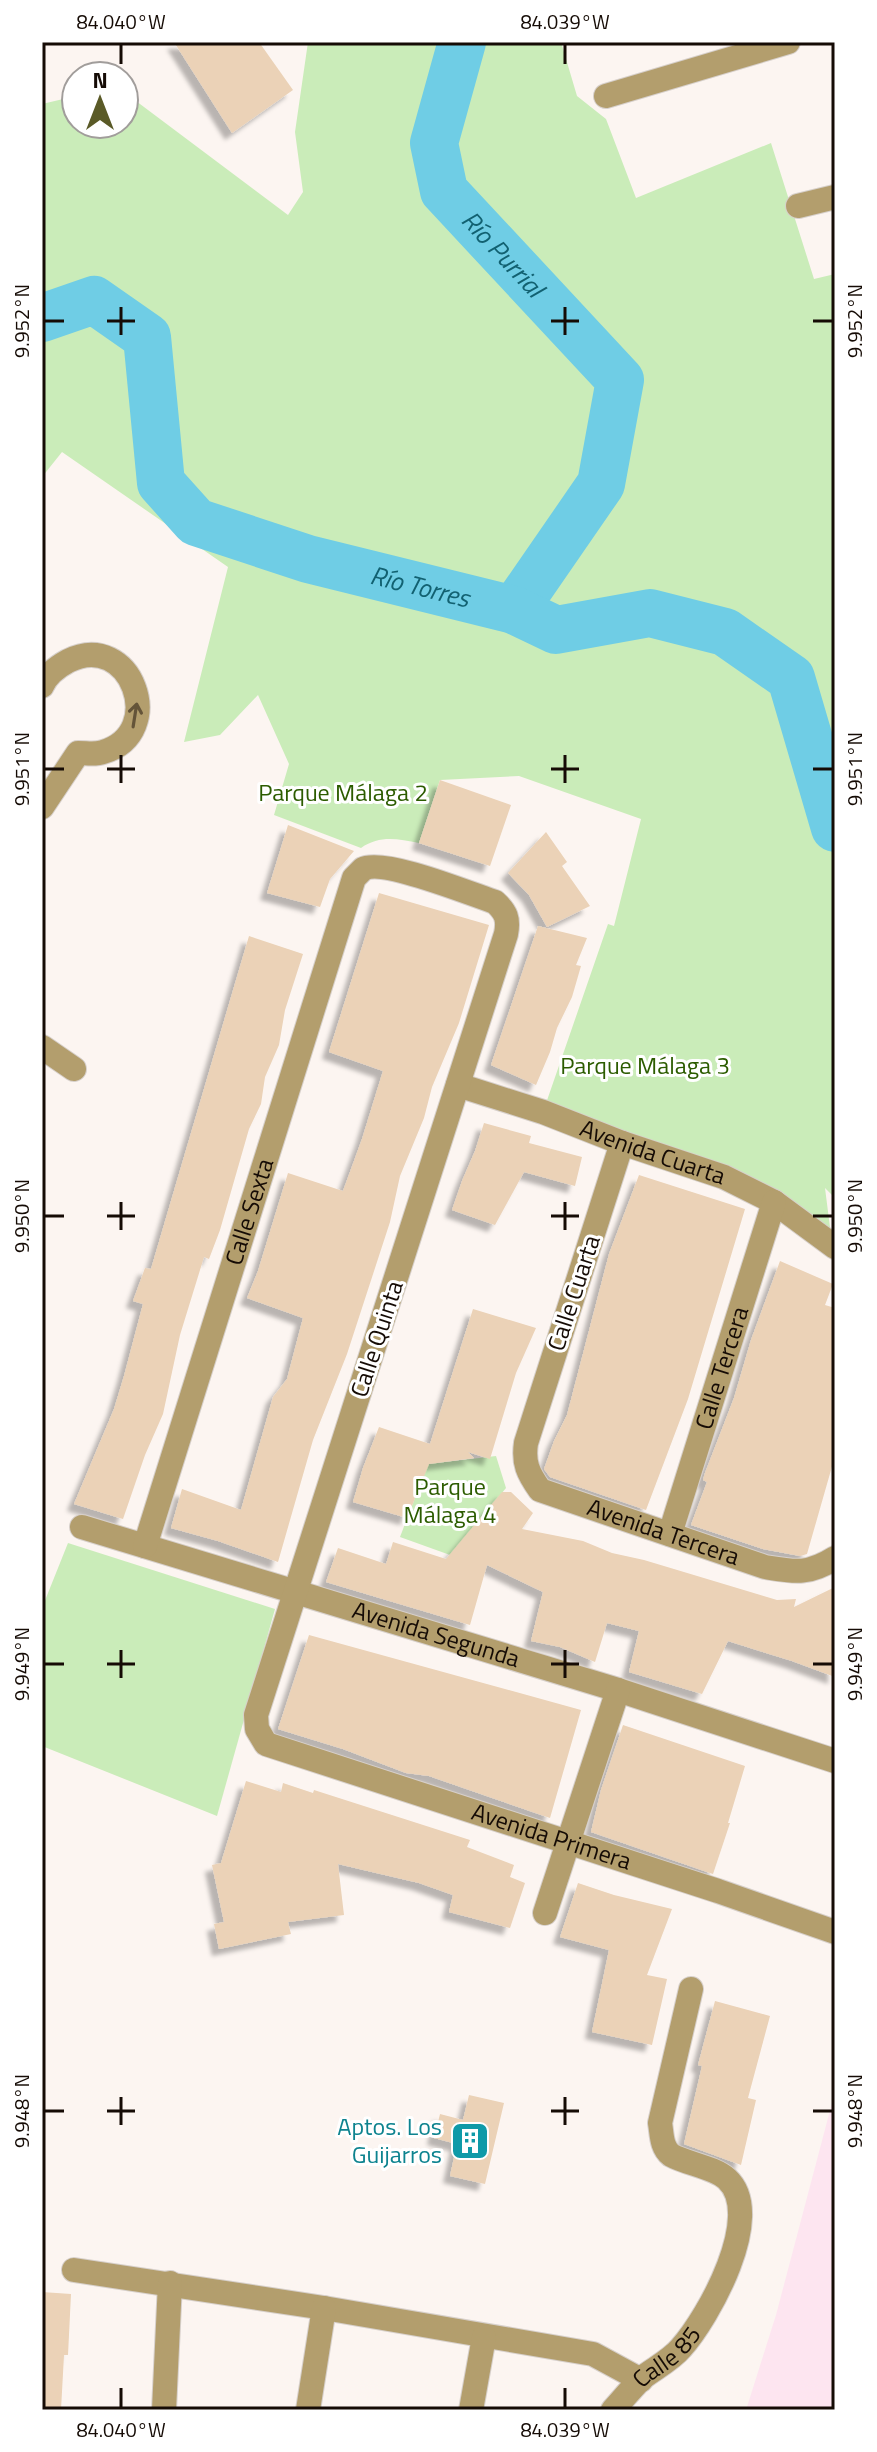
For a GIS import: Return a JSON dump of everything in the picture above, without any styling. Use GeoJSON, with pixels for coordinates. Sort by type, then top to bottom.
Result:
{"type":"FeatureCollection","features":[{"type":"Feature","properties":{"kind":"street"},"geometry":{"type":"LineString","coordinates":[[606,96],[788,42]]}},
{"type":"Feature","properties":{"kind":"street"},"geometry":{"type":"LineString","coordinates":[[798,206],[835,197]]}},
{"type":"Feature","properties":{"kind":"street"},"geometry":{"type":"LineString","coordinates":[[42,686],[58,666],[74,658],[88,655],[107,658],[124,670],[137,689],[137,709],[128,737],[115,748],[100,754],[78,753],[42,807]]}},
{"type":"Feature","properties":{"kind":"street","name":"Calle Sexta"},"geometry":{"type":"LineString","coordinates":[[145,1546],[354,878],[362,870],[374,867],[400,870],[495,902],[504,910],[508,922],[506,934]]}},
{"type":"Feature","properties":{"kind":"street","name":"Calle Quinta"},"geometry":{"type":"LineString","coordinates":[[266,1744],[257,1729],[256,1715],[506,934]]}},
{"type":"Feature","properties":{"kind":"street"},"geometry":{"type":"LineString","coordinates":[[42,1047],[74,1069]]}},
{"type":"Feature","properties":{"kind":"street","name":"Avenida Cuarta"},"geometry":{"type":"LineString","coordinates":[[458,1085],[724,1177],[774,1202],[835,1247]]}},
{"type":"Feature","properties":{"kind":"street","name":"Calle Cuarta"},"geometry":{"type":"LineString","coordinates":[[526,1443],[622,1143]]}},
{"type":"Feature","properties":{"kind":"street","name":"Calle Tercera"},"geometry":{"type":"LineString","coordinates":[[670,1534],[774,1202]]}},
{"type":"Feature","properties":{"kind":"street","name":"Avenida Tercera"},"geometry":{"type":"LineString","coordinates":[[526,1443],[524,1457],[531,1478],[540,1490],[765,1567],[801,1573],[820,1568],[835,1558]]}},
{"type":"Feature","properties":{"kind":"street","name":"Avenida Segunda"},"geometry":{"type":"LineString","coordinates":[[82,1527],[618,1690],[835,1761]]}},
{"type":"Feature","properties":{"kind":"street"},"geometry":{"type":"LineString","coordinates":[[545,1913],[618,1690]]}},
{"type":"Feature","properties":{"kind":"street","name":"Avenida Primera"},"geometry":{"type":"LineString","coordinates":[[266,1744],[835,1932]]}},
{"type":"Feature","properties":{"kind":"street","name":"Calle 85"},"geometry":{"type":"LineString","coordinates":[[613,2410],[641,2380],[679,2351],[699,2327],[733,2255],[738,2236],[737,2193],[727,2178],[684,2163],[666,2151],[660,2123],[691,1989]]}},
{"type":"Feature","properties":{"kind":"street"},"geometry":{"type":"LineString","coordinates":[[74,2270],[170,2283],[593,2354],[641,2380]]}},
{"type":"Feature","properties":{"kind":"street"},"geometry":{"type":"LineString","coordinates":[[164,2410],[170,2283]]}},
{"type":"Feature","properties":{"kind":"street"},"geometry":{"type":"LineString","coordinates":[[308,2410],[324,2308]]}},
{"type":"Feature","properties":{"kind":"street"},"geometry":{"type":"LineString","coordinates":[[471,2410],[484,2337]]}},
{"type":"Feature","properties":{"kind":"shaded area"},"geometry":{"type":"Polygon","coordinates":[[[833,2099],[835,2410],[746,2410],[776,2315],[833,2099]]]}},
{"type":"Feature","properties":{"kind":"green space"},"geometry":{"type":"Polygon","coordinates":[[[308,42],[561,42],[577,96],[606,119],[636,198],[771,143],[814,279],[835,274],[835,1198],[825,1188],[832,1243],[774,1202],[543,1112],[608,924],[614,926],[641,819],[519,776],[440,780],[419,843],[382,840],[361,848],[274,815],[289,764],[258,695],[220,735],[184,742],[228,567],[62,452],[42,477],[42,104],[60,100],[60,140],[140,140],[140,104],[288,215],[303,192],[295,132],[308,42]]]}},
{"type":"Feature","properties":{"kind":"green space","name":"Parque Málaga 4"},"geometry":{"type":"Polygon","coordinates":[[[496,1456],[506,1488],[450,1555],[400,1537],[428,1464],[496,1456]]]}},
{"type":"Feature","properties":{"kind":"green space"},"geometry":{"type":"Polygon","coordinates":[[[68,1543],[275,1609],[217,1816],[42,1746],[42,1608],[68,1543]]]}},
{"type":"Feature","properties":{"kind":"building"},"geometry":{"type":"Polygon","coordinates":[[[174,42],[259,42],[293,90],[232,133],[174,42]]]}},
{"type":"Feature","properties":{"kind":"building"},"geometry":{"type":"Polygon","coordinates":[[[440,780],[511,805],[490,866],[419,843],[440,780]]]}},
{"type":"Feature","properties":{"kind":"building"},"geometry":{"type":"Polygon","coordinates":[[[288,825],[354,851],[330,879],[320,907],[267,893],[288,825]]]}},
{"type":"Feature","properties":{"kind":"building"},"geometry":{"type":"Polygon","coordinates":[[[546,832],[567,862],[562,866],[590,906],[547,927],[529,895],[508,873],[546,832]]]}},
{"type":"Feature","properties":{"kind":"building"},"geometry":{"type":"Polygon","coordinates":[[[379,893],[489,925],[459,1023],[400,1176],[390,1222],[347,1354],[313,1440],[278,1562],[171,1528],[182,1489],[241,1510],[273,1397],[287,1379],[303,1318],[247,1298],[288,1173],[343,1191],[362,1139],[383,1071],[329,1052],[379,893]]]}},
{"type":"Feature","properties":{"kind":"building"},"geometry":{"type":"Polygon","coordinates":[[[538,926],[587,938],[576,965],[581,966],[572,997],[536,1085],[491,1065],[538,926]]]}},
{"type":"Feature","properties":{"kind":"building"},"geometry":{"type":"Polygon","coordinates":[[[249,936],[303,954],[285,1010],[279,1045],[265,1077],[261,1104],[249,1129],[220,1230],[209,1259],[204,1257],[180,1335],[163,1414],[123,1519],[74,1504],[114,1409],[143,1304],[133,1301],[145,1268],[151,1269],[249,936]]]}},
{"type":"Feature","properties":{"kind":"building"},"geometry":{"type":"Polygon","coordinates":[[[484,1123],[531,1136],[529,1143],[582,1157],[575,1186],[524,1172],[495,1225],[452,1210],[484,1123]]]}},
{"type":"Feature","properties":{"kind":"building"},"geometry":{"type":"Polygon","coordinates":[[[639,1175],[745,1209],[688,1399],[646,1510],[550,1477],[544,1469],[567,1415],[609,1254],[639,1175]]]}},
{"type":"Feature","properties":{"kind":"building"},"geometry":{"type":"Polygon","coordinates":[[[780,1261],[833,1284],[825,1305],[835,1308],[835,1456],[807,1554],[800,1556],[763,1549],[691,1525],[707,1482],[703,1480],[705,1473],[780,1261]]]}},
{"type":"Feature","properties":{"kind":"building"},"geometry":{"type":"Polygon","coordinates":[[[473,1309],[536,1328],[516,1373],[490,1459],[468,1452],[474,1458],[429,1464],[407,1518],[353,1502],[379,1427],[430,1444],[473,1309]]]}},
{"type":"Feature","properties":{"kind":"building"},"geometry":{"type":"Polygon","coordinates":[[[502,1492],[511,1492],[533,1513],[522,1529],[583,1541],[612,1553],[777,1600],[796,1599],[794,1607],[835,1587],[835,1677],[728,1641],[702,1694],[629,1672],[639,1631],[607,1623],[595,1662],[560,1647],[531,1641],[543,1592],[487,1565],[470,1625],[326,1582],[338,1548],[386,1564],[393,1542],[446,1559],[502,1492]]]}},
{"type":"Feature","properties":{"kind":"building"},"geometry":{"type":"Polygon","coordinates":[[[309,1635],[581,1710],[550,1818],[278,1729],[309,1635]]]}},
{"type":"Feature","properties":{"kind":"building"},"geometry":{"type":"Polygon","coordinates":[[[623,1725],[745,1766],[713,1874],[591,1832],[601,1790],[623,1725]]]}},
{"type":"Feature","properties":{"kind":"building"},"geometry":{"type":"Polygon","coordinates":[[[246,1781],[281,1792],[283,1783],[313,1793],[314,1790],[470,1840],[467,1847],[514,1865],[510,1877],[525,1883],[510,1928],[449,1912],[453,1895],[419,1883],[338,1864],[344,1915],[288,1922],[291,1934],[219,1949],[214,1924],[224,1922],[212,1865],[221,1863],[246,1781]]]}},
{"type":"Feature","properties":{"kind":"building"},"geometry":{"type":"Polygon","coordinates":[[[578,1883],[672,1909],[647,1975],[667,1979],[652,2045],[592,2032],[609,1950],[560,1937],[578,1883]]]}},
{"type":"Feature","properties":{"kind":"building"},"geometry":{"type":"Polygon","coordinates":[[[715,2001],[770,2016],[748,2098],[756,2100],[741,2165],[684,2144],[702,2066],[698,2065],[715,2001]]]}},
{"type":"Feature","properties":{"kind":"building","name":"Aptos. Los Guijarros"},"geometry":{"type":"Polygon","coordinates":[[[469,2095],[504,2103],[485,2184],[450,2176],[457,2144],[434,2138],[440,2114],[463,2120],[469,2095]]]}},
{"type":"Feature","properties":{"kind":"building"},"geometry":{"type":"Polygon","coordinates":[[[42,2292],[71,2294],[61,2410],[42,2410],[42,2292]]]}},
{"type":"Feature","properties":{"kind":"waterway","name":"Río Purrial"},"geometry":{"type":"LineString","coordinates":[[462,42],[434,143],[444,191],[620,380],[601,484],[514,610]]}},
{"type":"Feature","properties":{"kind":"waterway","name":"Río Torres"},"geometry":{"type":"LineString","coordinates":[[42,318],[94,300],[147,337],[161,483],[196,522],[308,559],[514,610],[556,630],[650,613],[725,632],[791,678],[835,828]]}},
{"type":"Feature","properties":{"kind":"place","name":"Aptos. Los Guijarros"},"geometry":{"type":"Point","coordinates":[470,2141]}},
{"type":"Feature","properties":{"kind":"park label","name":"Parque Málaga 2"},"geometry":{"type":"Point","coordinates":[343,793]}},
{"type":"Feature","properties":{"kind":"park label","name":"Parque Málaga 3"},"geometry":{"type":"Point","coordinates":[645,1066]}}]}
